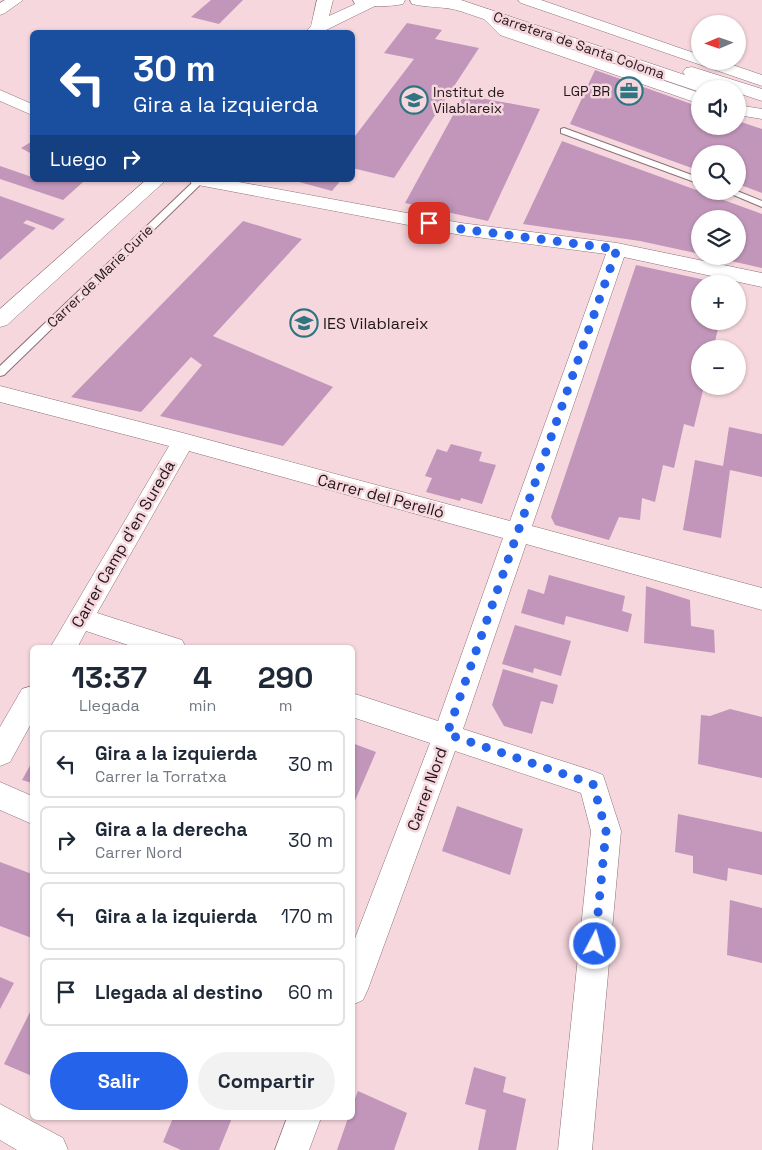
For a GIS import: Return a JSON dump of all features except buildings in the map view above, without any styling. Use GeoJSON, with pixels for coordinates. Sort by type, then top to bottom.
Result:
{"type":"FeatureCollection","features":[{"type":"Feature","properties":{"kind":"main road"},"geometry":{"type":"LineString","coordinates":[[368,1],[397,0]]}},
{"type":"Feature","properties":{"kind":"main road","name":"Carretera de Santa Coloma"},"geometry":{"type":"LineString","coordinates":[[418,0],[483,7],[762,95]]}},
{"type":"Feature","properties":{"kind":"main road","name":"Carretera de Santa Coloma"},"geometry":{"type":"LineString","coordinates":[[483,7],[691,82]]}},
{"type":"Feature","properties":{"kind":"main road"},"geometry":{"type":"LineString","coordinates":[[746,101],[762,107]]}},
{"type":"Feature","properties":{"kind":"street"},"geometry":{"type":"LineString","coordinates":[[0,10],[15,0]]}},
{"type":"Feature","properties":{"kind":"street"},"geometry":{"type":"LineString","coordinates":[[318,30],[325,0]]}},
{"type":"Feature","properties":{"kind":"street"},"geometry":{"type":"LineString","coordinates":[[526,0],[691,57]]}},
{"type":"Feature","properties":{"kind":"street"},"geometry":{"type":"LineString","coordinates":[[320,30],[368,1]]}},
{"type":"Feature","properties":{"kind":"street"},"geometry":{"type":"LineString","coordinates":[[483,7],[506,32],[691,96]]}},
{"type":"Feature","properties":{"kind":"street"},"geometry":{"type":"LineString","coordinates":[[729,70],[762,81]]}},
{"type":"Feature","properties":{"kind":"street"},"geometry":{"type":"LineString","coordinates":[[0,95],[30,109]]}},
{"type":"Feature","properties":{"kind":"street"},"geometry":{"type":"LineString","coordinates":[[746,111],[762,114]]}},
{"type":"Feature","properties":{"kind":"street","name":"Carrer de Marie Curie"},"geometry":{"type":"LineString","coordinates":[[0,320],[155,182]]}},
{"type":"Feature","properties":{"kind":"street"},"geometry":{"type":"LineString","coordinates":[[210,182],[461,229],[617,249],[762,280]]}},
{"type":"Feature","properties":{"kind":"street","name":"Carrer Nord"},"geometry":{"type":"LineString","coordinates":[[355,973],[359,952],[447,734],[617,249]]}},
{"type":"Feature","properties":{"kind":"street","name":"Carrer del Perelló"},"geometry":{"type":"LineString","coordinates":[[0,394],[183,441],[762,599]]}},
{"type":"Feature","properties":{"kind":"street","name":"Carrer Camp d'en Sureda"},"geometry":{"type":"LineString","coordinates":[[65,645],[183,441]]}},
{"type":"Feature","properties":{"kind":"street"},"geometry":{"type":"LineString","coordinates":[[80,618],[164,645]]}},
{"type":"Feature","properties":{"kind":"street"},"geometry":{"type":"LineString","coordinates":[[0,753],[30,701]]}},
{"type":"Feature","properties":{"kind":"street"},"geometry":{"type":"LineString","coordinates":[[355,705],[593,784],[606,831],[574,1150]]}},
{"type":"Feature","properties":{"kind":"street"},"geometry":{"type":"LineString","coordinates":[[0,796],[30,809]]}},
{"type":"Feature","properties":{"kind":"street"},"geometry":{"type":"LineString","coordinates":[[292,1150],[303,1120]]}},
{"type":"Feature","properties":{"kind":"street"},"geometry":{"type":"LineString","coordinates":[[0,1121],[50,1150]]}},
{"type":"Feature","properties":{"kind":"lane"},"geometry":{"type":"LineString","coordinates":[[564,132],[691,178]]}},
{"type":"Feature","properties":{"kind":"lane","name":"Carrer de Marie Curie"},"geometry":{"type":"LineString","coordinates":[[0,372],[197,182]]}},
{"type":"Feature","properties":{"kind":"lane"},"geometry":{"type":"LineString","coordinates":[[746,198],[762,204]]}},
{"type":"Feature","properties":{"kind":"place","name":"LGP BR"},"geometry":{"type":"Point","coordinates":[629,91]}},
{"type":"Feature","properties":{"kind":"place","name":"Institut de Vilablareix"},"geometry":{"type":"Point","coordinates":[414,100]}},
{"type":"Feature","properties":{"kind":"place","name":"IES Vilablareix"},"geometry":{"type":"Point","coordinates":[304,323]}},
{"type":"Feature","properties":{"kind":"route"},"geometry":{"type":"LineString","coordinates":[[429,223],[461,229],[617,249],[447,734],[593,784],[606,831],[595,944]]}}]}
